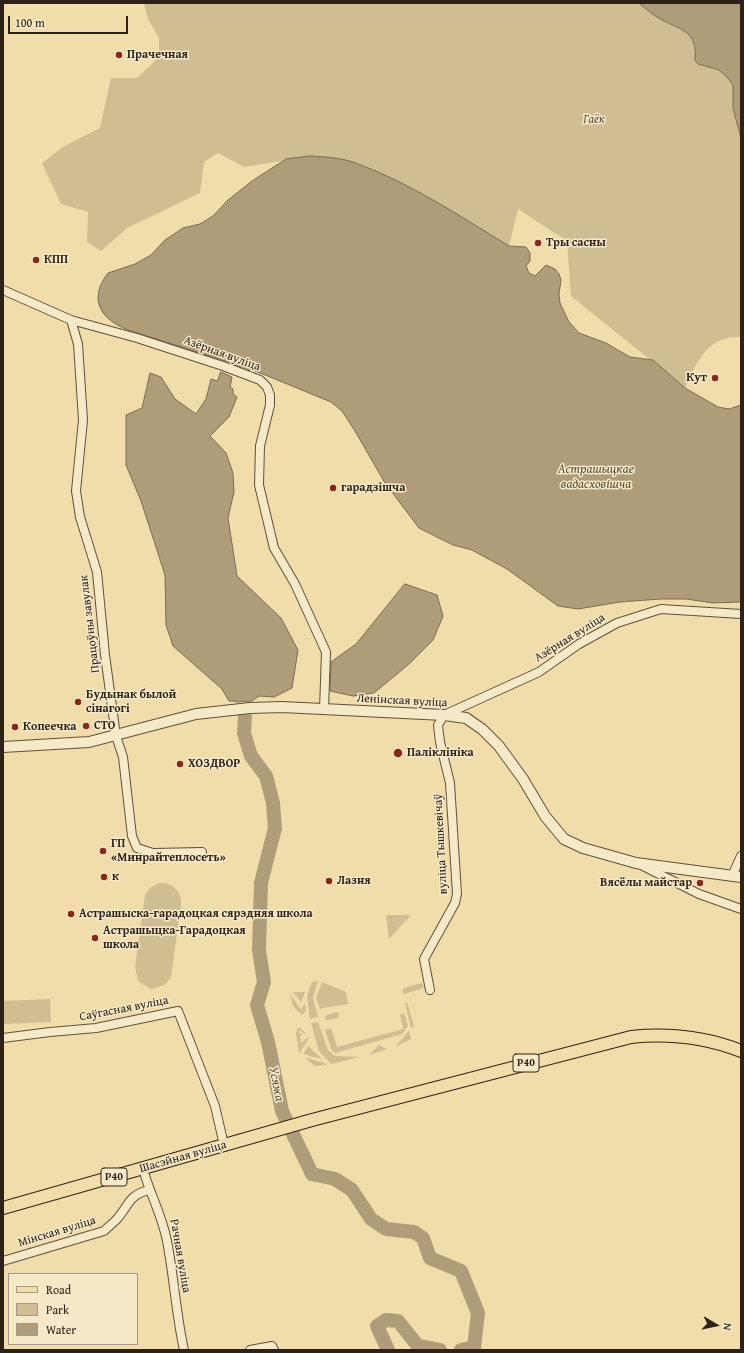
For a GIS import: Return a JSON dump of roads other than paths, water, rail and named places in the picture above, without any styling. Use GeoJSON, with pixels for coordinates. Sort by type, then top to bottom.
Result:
{"type":"FeatureCollection","features":[{"type":"Feature","properties":{"kind":"main road","name":"Шасэйная вуліца"},"geometry":{"type":"LineString","coordinates":[[3,1208],[312,1120],[631,1037],[653,1034],[688,1036],[712,1041],[741,1051]]}},
{"type":"Feature","properties":{"kind":"street","name":"Азёрная вуліца"},"geometry":{"type":"LineString","coordinates":[[3,290],[71,320],[137,338],[223,366],[260,380],[267,387],[270,395],[270,405],[260,446],[259,485],[274,548],[295,584],[326,652],[324,710]]}},
{"type":"Feature","properties":{"kind":"street","name":"Працоўны завулак"},"geometry":{"type":"LineString","coordinates":[[71,320],[78,344],[83,420],[76,491],[80,517],[97,572],[105,655],[116,736],[123,757],[132,836],[137,848],[153,853],[202,852]]}},
{"type":"Feature","properties":{"kind":"street","name":"Азёрная вуліца"},"geometry":{"type":"LineString","coordinates":[[444,715],[538,672],[579,644],[617,623],[661,609],[741,614]]}},
{"type":"Feature","properties":{"kind":"street","name":"Ленінская вуліца"},"geometry":{"type":"LineString","coordinates":[[3,747],[89,742],[196,714],[250,708],[282,707],[444,715],[466,718],[482,729],[499,746],[523,779],[545,816],[564,839],[583,848],[636,863],[737,876]]}},
{"type":"Feature","properties":{"kind":"street","name":"вуліца Тышкевічаў"},"geometry":{"type":"LineString","coordinates":[[430,990],[424,959],[455,903],[457,894],[450,783],[440,742],[438,725],[444,715]]}},
{"type":"Feature","properties":{"kind":"street"},"geometry":{"type":"LineString","coordinates":[[737,876],[741,856]]}},
{"type":"Feature","properties":{"kind":"street"},"geometry":{"type":"LineString","coordinates":[[636,863],[699,894],[741,909]]}},
{"type":"Feature","properties":{"kind":"street","name":"Саўгасная вуліца"},"geometry":{"type":"LineString","coordinates":[[3,1038],[96,1028],[178,1010],[215,1106],[224,1145]]}},
{"type":"Feature","properties":{"kind":"street","name":"Рачная вуліца"},"geometry":{"type":"LineString","coordinates":[[143,1169],[149,1190],[161,1214],[167,1242],[184,1350]]}},
{"type":"Feature","properties":{"kind":"street","name":"Мінская вуліца"},"geometry":{"type":"LineString","coordinates":[[3,1261],[104,1231],[117,1220],[130,1200],[139,1192],[149,1190]]}},
{"type":"Feature","properties":{"kind":"street"},"geometry":{"type":"LineString","coordinates":[[250,1350],[273,1348]]}},
{"type":"Feature","properties":{"kind":"water"},"geometry":{"type":"Polygon","coordinates":[[[639,3],[741,3],[741,138],[733,108],[733,85],[727,77],[719,70],[698,64],[695,60],[694,43],[687,33],[662,20],[639,3]]]}},
{"type":"Feature","properties":{"kind":"water","name":"Астрашыцкае вадасховішча"},"geometry":{"type":"Polygon","coordinates":[[[311,156],[345,160],[376,171],[415,190],[509,246],[526,247],[530,253],[530,261],[526,266],[529,273],[535,276],[546,265],[555,269],[559,274],[561,280],[559,294],[560,303],[569,322],[579,333],[606,343],[630,357],[653,360],[685,388],[718,407],[729,409],[741,405],[741,602],[713,603],[686,599],[661,599],[620,602],[578,609],[558,606],[507,569],[472,550],[453,545],[419,528],[385,483],[342,411],[331,402],[253,370],[247,371],[239,369],[225,363],[225,361],[128,330],[110,320],[104,314],[98,300],[102,282],[108,273],[135,264],[151,255],[165,240],[183,228],[200,224],[213,216],[228,200],[252,181],[286,159],[311,156]]]}},
{"type":"Feature","properties":{"kind":"water"},"geometry":{"type":"Polygon","coordinates":[[[221,372],[232,377],[230,387],[233,389],[233,394],[237,397],[229,417],[210,436],[226,453],[233,473],[234,492],[228,518],[237,576],[281,618],[298,650],[292,688],[274,697],[259,696],[252,701],[229,701],[222,689],[173,646],[166,625],[165,575],[141,501],[126,465],[126,415],[142,408],[150,373],[161,377],[175,399],[196,414],[206,399],[211,379],[217,381],[221,372]]]}},
{"type":"Feature","properties":{"kind":"water"},"geometry":{"type":"Polygon","coordinates":[[[405,584],[437,595],[443,616],[433,640],[409,664],[374,693],[353,696],[330,691],[331,662],[356,644],[405,584]]]}},
{"type":"Feature","properties":{"kind":"waterway","name":"Усяжа"},"geometry":{"type":"LineString","coordinates":[[245,717],[244,733],[251,756],[266,776],[273,803],[275,828],[261,883],[259,950],[264,982],[257,1005],[268,1042],[282,1111],[312,1174],[335,1179],[352,1190],[371,1219],[386,1229],[414,1232],[423,1238],[430,1258],[461,1271],[478,1313],[474,1347],[461,1350]]}},
{"type":"Feature","properties":{"kind":"waterway","name":"Усяжа"},"geometry":{"type":"LineString","coordinates":[[388,1350],[377,1326],[386,1320],[398,1321],[418,1346],[440,1350]]}},
{"type":"Feature","properties":{"kind":"place","name":"Прачечная"},"geometry":{"type":"Point","coordinates":[119,55]}},
{"type":"Feature","properties":{"kind":"place","name":"Тры сасны"},"geometry":{"type":"Point","coordinates":[538,243]}},
{"type":"Feature","properties":{"kind":"place","name":"КПП"},"geometry":{"type":"Point","coordinates":[36,260]}},
{"type":"Feature","properties":{"kind":"place","name":"Кут"},"geometry":{"type":"Point","coordinates":[715,378]}},
{"type":"Feature","properties":{"kind":"place","name":"гарадзішча"},"geometry":{"type":"Point","coordinates":[333,488]}},
{"type":"Feature","properties":{"kind":"place","name":"Будынак былой сінагогі"},"geometry":{"type":"Point","coordinates":[78,702]}},
{"type":"Feature","properties":{"kind":"place","name":"СТО"},"geometry":{"type":"Point","coordinates":[86,726]}},
{"type":"Feature","properties":{"kind":"place","name":"Копеечка"},"geometry":{"type":"Point","coordinates":[15,727]}},
{"type":"Feature","properties":{"kind":"place","name":"Паліклініка"},"geometry":{"type":"Point","coordinates":[398,753]}},
{"type":"Feature","properties":{"kind":"place","name":"ХОЗДВОР"},"geometry":{"type":"Point","coordinates":[180,764]}},
{"type":"Feature","properties":{"kind":"place","name":"ГП «Минрайтеплосеть»"},"geometry":{"type":"Point","coordinates":[103,851]}},
{"type":"Feature","properties":{"kind":"place","name":"к"},"geometry":{"type":"Point","coordinates":[104,877]}},
{"type":"Feature","properties":{"kind":"place","name":"Лазня"},"geometry":{"type":"Point","coordinates":[329,881]}},
{"type":"Feature","properties":{"kind":"place","name":"Вясёлы майстар"},"geometry":{"type":"Point","coordinates":[700,883]}},
{"type":"Feature","properties":{"kind":"place","name":"Астрашыска-гарадоцкая сярэдняя школа"},"geometry":{"type":"Point","coordinates":[71,914]}},
{"type":"Feature","properties":{"kind":"place","name":"Астрашыцка-Гарадоцкая школа"},"geometry":{"type":"Point","coordinates":[95,938]}},
{"type":"Feature","properties":{"kind":"park label","name":"Гаёк"},"geometry":{"type":"Point","coordinates":[594,120]}}]}
